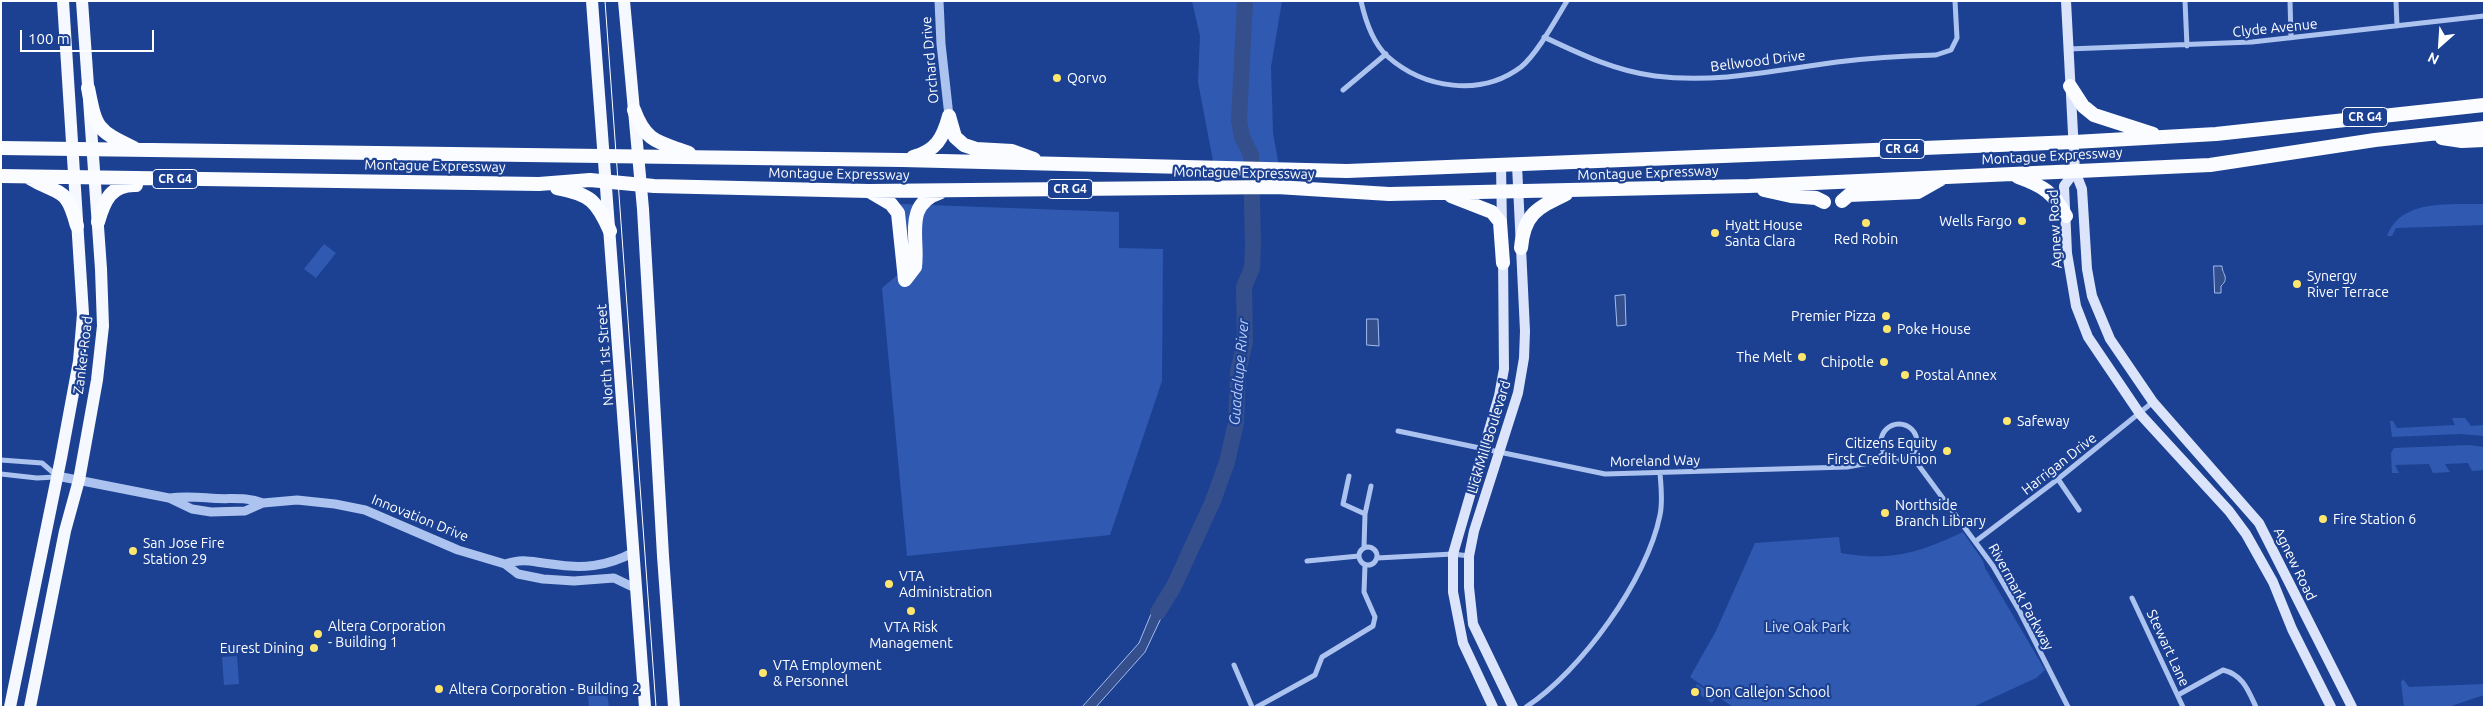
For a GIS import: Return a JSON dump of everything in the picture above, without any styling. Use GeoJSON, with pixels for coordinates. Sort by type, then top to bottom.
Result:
{"type":"FeatureCollection","features":[{"type":"Feature","properties":{"kind":"highway"},"geometry":{"type":"LineString","coordinates":[[2070,86],[2083,106],[2094,115],[2163,137]]}},
{"type":"Feature","properties":{"kind":"highway"},"geometry":{"type":"LineString","coordinates":[[88,88],[94,118],[101,130],[139,151]]}},
{"type":"Feature","properties":{"kind":"highway","name":"Montague Expressway"},"geometry":{"type":"LineString","coordinates":[[1,148],[902,160],[1347,171],[2163,137],[2246,131],[2484,105]]}},
{"type":"Feature","properties":{"kind":"highway"},"geometry":{"type":"LineString","coordinates":[[634,110],[640,126],[649,137],[699,157]]}},
{"type":"Feature","properties":{"kind":"highway"},"geometry":{"type":"LineString","coordinates":[[902,160],[923,155],[938,145],[945,132],[949,116]]}},
{"type":"Feature","properties":{"kind":"highway"},"geometry":{"type":"LineString","coordinates":[[949,116],[955,137],[964,145],[976,150],[1012,151],[1049,165]]}},
{"type":"Feature","properties":{"kind":"highway","name":"Montague Expressway"},"geometry":{"type":"LineString","coordinates":[[1,176],[540,184],[590,180],[641,184],[869,191],[1196,186],[1277,187],[1340,192],[1518,193],[1749,186],[2210,165],[2484,128]]}},
{"type":"Feature","properties":{"kind":"highway"},"geometry":{"type":"LineString","coordinates":[[2421,135],[2462,141],[2484,140]]}},
{"type":"Feature","properties":{"kind":"highway"},"geometry":{"type":"LineString","coordinates":[[2010,175],[2036,184],[2050,192],[2066,216]]}},
{"type":"Feature","properties":{"kind":"highway"},"geometry":{"type":"LineString","coordinates":[[28,177],[46,188],[64,194],[71,204],[78,226]]}},
{"type":"Feature","properties":{"kind":"highway"},"geometry":{"type":"LineString","coordinates":[[1842,201],[1850,195],[1918,192],[1942,178]]}},
{"type":"Feature","properties":{"kind":"highway"},"geometry":{"type":"LineString","coordinates":[[98,222],[108,196],[115,189],[129,185],[162,186],[181,179]]}},
{"type":"Feature","properties":{"kind":"highway"},"geometry":{"type":"LineString","coordinates":[[540,184],[573,190],[588,197],[603,213],[610,231]]}},
{"type":"Feature","properties":{"kind":"highway"},"geometry":{"type":"LineString","coordinates":[[1749,186],[1791,196],[1816,198],[1824,202]]}},
{"type":"Feature","properties":{"kind":"highway"},"geometry":{"type":"LineString","coordinates":[[869,191],[895,207],[900,219],[900,256],[905,280],[915,267],[914,223],[918,209],[932,195],[944,191]]}},
{"type":"Feature","properties":{"kind":"highway"},"geometry":{"type":"LineString","coordinates":[[1521,248],[1522,231],[1532,214],[1541,206],[1570,191]]}},
{"type":"Feature","properties":{"kind":"highway"},"geometry":{"type":"LineString","coordinates":[[1444,193],[1492,212],[1500,222],[1503,262]]}},
{"type":"Feature","properties":{"kind":"main road","name":"Zanker Road"},"geometry":{"type":"LineString","coordinates":[[10,707],[79,361],[83,314],[62,1]]}},
{"type":"Feature","properties":{"kind":"main road","name":"Zanker Road"},"geometry":{"type":"LineString","coordinates":[[30,707],[65,531],[79,480],[100,363],[103,326],[98,222],[82,1]]}},
{"type":"Feature","properties":{"kind":"main road","name":"North 1st Street"},"geometry":{"type":"LineString","coordinates":[[592,1],[645,707]]}},
{"type":"Feature","properties":{"kind":"main road"},"geometry":{"type":"LineString","coordinates":[[624,1],[641,184],[674,707]]}},
{"type":"Feature","properties":{"kind":"main road"},"geometry":{"type":"LineString","coordinates":[[2066,1],[2075,171]]}},
{"type":"Feature","properties":{"kind":"main road","name":"Lick Mill Boulevard"},"geometry":{"type":"LineString","coordinates":[[1493,707],[1463,643],[1453,592],[1453,554],[1484,448],[1504,369],[1501,165]]}},
{"type":"Feature","properties":{"kind":"main road","name":"Lick Mill Boulevard"},"geometry":{"type":"LineString","coordinates":[[1513,707],[1473,624],[1469,587],[1469,556],[1474,531],[1518,393],[1524,358],[1525,331],[1518,165]]}},
{"type":"Feature","properties":{"kind":"main road","name":"Agnew Road"},"geometry":{"type":"LineString","coordinates":[[2075,171],[2064,186],[2067,253],[2076,306],[2088,336],[2140,414],[2229,511],[2246,534],[2273,582],[2292,629],[2331,707]]}},
{"type":"Feature","properties":{"kind":"main road","name":"Agnew Road"},"geometry":{"type":"LineString","coordinates":[[2075,171],[2082,189],[2087,269],[2092,296],[2110,340],[2153,402],[2259,523],[2352,707]]}},
{"type":"Feature","properties":{"kind":"street","name":"Orchard Drive"},"geometry":{"type":"LineString","coordinates":[[939,1],[941,44],[949,116]]}},
{"type":"Feature","properties":{"kind":"street"},"geometry":{"type":"LineString","coordinates":[[1360,1],[1364,17],[1386,54],[1414,74],[1451,85],[1472,86],[1493,82],[1522,66],[1544,37],[1567,1]]}},
{"type":"Feature","properties":{"kind":"street","name":"Bellwood Drive"},"geometry":{"type":"LineString","coordinates":[[1544,37],[1597,62],[1655,76],[1694,79],[1732,77],[1888,57],[1936,55],[1951,50],[1957,38],[1956,1]]}},
{"type":"Feature","properties":{"kind":"street"},"geometry":{"type":"LineString","coordinates":[[2185,1],[2187,46]]}},
{"type":"Feature","properties":{"kind":"street"},"geometry":{"type":"LineString","coordinates":[[2290,1],[2291,38]]}},
{"type":"Feature","properties":{"kind":"street"},"geometry":{"type":"LineString","coordinates":[[2396,1],[2397,26]]}},
{"type":"Feature","properties":{"kind":"street","name":"Clyde Avenue"},"geometry":{"type":"LineString","coordinates":[[2068,49],[2187,46],[2291,38],[2484,16]]}},
{"type":"Feature","properties":{"kind":"street"},"geometry":{"type":"LineString","coordinates":[[1343,90],[1386,54]]}},
{"type":"Feature","properties":{"kind":"street","name":"Harrigan Drive"},"geometry":{"type":"LineString","coordinates":[[1976,541],[2058,480],[2153,402]]}},
{"type":"Feature","properties":{"kind":"street"},"geometry":{"type":"LineString","coordinates":[[1904,425],[1915,432],[1917,444],[1911,455],[1900,460],[1894,459],[1885,453],[1881,441],[1884,434],[1892,426],[1904,425]]}},
{"type":"Feature","properties":{"kind":"street","name":"Moreland Way"},"geometry":{"type":"LineString","coordinates":[[1398,431],[1606,474],[1856,466],[1869,463],[1885,453]]}},
{"type":"Feature","properties":{"kind":"street","name":"Rivermark Parkway"},"geometry":{"type":"LineString","coordinates":[[1911,455],[1976,541],[2020,612],[2068,707]]}},
{"type":"Feature","properties":{"kind":"street","name":"Innovation Drive"},"geometry":{"type":"LineString","coordinates":[[1,460],[42,463],[57,476]]}},
{"type":"Feature","properties":{"kind":"street"},"geometry":{"type":"LineString","coordinates":[[1526,707],[1568,672],[1618,609],[1650,545],[1659,518],[1660,473]]}},
{"type":"Feature","properties":{"kind":"street","name":"Innovation Drive"},"geometry":{"type":"LineString","coordinates":[[1,474],[37,478],[57,476],[169,498],[192,509],[226,513],[245,511],[264,503]]}},
{"type":"Feature","properties":{"kind":"street"},"geometry":{"type":"LineString","coordinates":[[1349,476],[1343,504],[1365,514]]}},
{"type":"Feature","properties":{"kind":"street"},"geometry":{"type":"LineString","coordinates":[[2058,480],[2079,510]]}},
{"type":"Feature","properties":{"kind":"street"},"geometry":{"type":"LineString","coordinates":[[1359,556],[1364,547],[1365,514],[1371,486]]}},
{"type":"Feature","properties":{"kind":"street","name":"Innovation Drive"},"geometry":{"type":"LineString","coordinates":[[169,498],[190,495],[209,498],[248,497],[264,503],[318,502],[366,510],[458,550],[505,564],[518,574],[543,579],[574,581],[614,578],[636,589]]}},
{"type":"Feature","properties":{"kind":"street"},"geometry":{"type":"LineString","coordinates":[[1364,547],[1370,546],[1375,549],[1378,558]]}},
{"type":"Feature","properties":{"kind":"street","name":"Innovation Drive"},"geometry":{"type":"LineString","coordinates":[[505,564],[520,559],[562,566],[600,566],[612,563],[634,552]]}},
{"type":"Feature","properties":{"kind":"street"},"geometry":{"type":"LineString","coordinates":[[1365,565],[1372,564],[1378,558],[1453,554],[1469,556]]}},
{"type":"Feature","properties":{"kind":"street"},"geometry":{"type":"LineString","coordinates":[[1307,561],[1359,556]]}},
{"type":"Feature","properties":{"kind":"street"},"geometry":{"type":"LineString","coordinates":[[1257,707],[1314,675],[1322,657],[1373,626],[1375,617],[1364,592],[1365,565],[1359,556]]}},
{"type":"Feature","properties":{"kind":"street","name":"Stewart Lane"},"geometry":{"type":"LineString","coordinates":[[2132,598],[2183,707]]}},
{"type":"Feature","properties":{"kind":"street"},"geometry":{"type":"LineString","coordinates":[[1234,665],[1252,707]]}},
{"type":"Feature","properties":{"kind":"street"},"geometry":{"type":"LineString","coordinates":[[2178,695],[2223,670],[2231,672],[2245,682],[2256,707]]}},
{"type":"Feature","properties":{"kind":"green space"},"geometry":{"type":"Polygon","coordinates":[[[1192,1],[1282,1],[1271,67],[1273,133],[1279,166],[1213,161],[1198,82],[1200,36],[1192,1]]]}},
{"type":"Feature","properties":{"kind":"green space"},"geometry":{"type":"Polygon","coordinates":[[[901,204],[1119,212],[1119,248],[1163,249],[1162,381],[1110,535],[907,556],[882,288],[900,273],[901,204]]]}},
{"type":"Feature","properties":{"kind":"green space"},"geometry":{"type":"Polygon","coordinates":[[[2484,204],[2484,225],[2396,228],[2392,236],[2387,236],[2394,224],[2404,215],[2415,209],[2429,206],[2484,204]]]}},
{"type":"Feature","properties":{"kind":"green space"},"geometry":{"type":"Polygon","coordinates":[[[324,244],[336,253],[316,278],[304,269],[324,244]]]}},
{"type":"Feature","properties":{"kind":"green space"},"geometry":{"type":"Polygon","coordinates":[[[2452,418],[2465,418],[2471,426],[2484,425],[2484,436],[2460,434],[2392,437],[2390,421],[2393,421],[2397,428],[2455,425],[2452,418]]]}},
{"type":"Feature","properties":{"kind":"green space"},"geometry":{"type":"Polygon","coordinates":[[[2469,445],[2484,447],[2484,470],[2472,471],[2468,463],[2445,464],[2450,472],[2433,473],[2429,464],[2395,465],[2399,473],[2392,473],[2391,453],[2394,448],[2469,445]]]}},
{"type":"Feature","properties":{"kind":"green space","name":"Live Oak Park"},"geometry":{"type":"Polygon","coordinates":[[[1963,532],[1983,561],[1985,568],[2045,670],[2036,678],[1973,707],[1733,707],[1690,677],[1716,631],[1755,543],[1839,537],[1841,553],[1858,556],[1889,556],[1918,550],[1963,532]]]}},
{"type":"Feature","properties":{"kind":"green space"},"geometry":{"type":"Polygon","coordinates":[[[237,656],[239,684],[224,685],[222,657],[237,656]]]}},
{"type":"Feature","properties":{"kind":"green space"},"geometry":{"type":"Polygon","coordinates":[[[2403,679],[2409,687],[2484,684],[2484,695],[2448,707],[2404,707],[2401,682],[2403,679]]]}},
{"type":"Feature","properties":{"kind":"green space"},"geometry":{"type":"Polygon","coordinates":[[[1697,684],[1716,697],[1712,703],[1693,690],[1697,684]]]}},
{"type":"Feature","properties":{"kind":"green space"},"geometry":{"type":"Polygon","coordinates":[[[607,693],[609,707],[589,707],[588,695],[607,693]]]}},
{"type":"Feature","properties":{"kind":"shaded area"},"geometry":{"type":"Polygon","coordinates":[[[2214,266],[2222,266],[2225,276],[2225,281],[2221,286],[2221,293],[2215,293],[2214,266]]]}},
{"type":"Feature","properties":{"kind":"shaded area"},"geometry":{"type":"Polygon","coordinates":[[[1625,295],[1626,325],[1617,326],[1615,296],[1625,295]]]}},
{"type":"Feature","properties":{"kind":"shaded area"},"geometry":{"type":"Polygon","coordinates":[[[1367,319],[1378,319],[1379,346],[1367,345],[1367,319]]]}},
{"type":"Feature","properties":{"kind":"shaded area"},"geometry":{"type":"Polygon","coordinates":[[[1168,592],[1171,597],[1145,652],[1096,707],[1082,707],[1139,643],[1156,602],[1168,592]]]}},
{"type":"Feature","properties":{"kind":"waterway","name":"Guadalupe River"},"geometry":{"type":"LineString","coordinates":[[1158,612],[1174,586],[1213,501],[1227,462],[1236,423],[1238,372],[1245,342],[1244,287],[1252,268],[1253,246],[1251,155],[1242,137],[1239,120],[1245,1]]}},
{"type":"Feature","properties":{"kind":"tram line"},"geometry":{"type":"LineString","coordinates":[[605,1],[656,707]]}},
{"type":"Feature","properties":{"kind":"place","name":"Qorvo"},"geometry":{"type":"Point","coordinates":[1057,78]}},
{"type":"Feature","properties":{"kind":"place","name":"Wells Fargo"},"geometry":{"type":"Point","coordinates":[2022,221]}},
{"type":"Feature","properties":{"kind":"place","name":"Red Robin"},"geometry":{"type":"Point","coordinates":[1866,223]}},
{"type":"Feature","properties":{"kind":"place","name":"Hyatt House Santa Clara"},"geometry":{"type":"Point","coordinates":[1715,233]}},
{"type":"Feature","properties":{"kind":"place","name":"Synergy River Terrace"},"geometry":{"type":"Point","coordinates":[2297,284]}},
{"type":"Feature","properties":{"kind":"place","name":"Premier Pizza"},"geometry":{"type":"Point","coordinates":[1886,316]}},
{"type":"Feature","properties":{"kind":"place","name":"Poke House"},"geometry":{"type":"Point","coordinates":[1887,329]}},
{"type":"Feature","properties":{"kind":"place","name":"The Melt"},"geometry":{"type":"Point","coordinates":[1802,357]}},
{"type":"Feature","properties":{"kind":"place","name":"Chipotle"},"geometry":{"type":"Point","coordinates":[1884,362]}},
{"type":"Feature","properties":{"kind":"place","name":"Postal Annex"},"geometry":{"type":"Point","coordinates":[1905,375]}},
{"type":"Feature","properties":{"kind":"place","name":"Safeway"},"geometry":{"type":"Point","coordinates":[2007,421]}},
{"type":"Feature","properties":{"kind":"place","name":"Citizens Equity First Credit Union"},"geometry":{"type":"Point","coordinates":[1947,451]}},
{"type":"Feature","properties":{"kind":"place","name":"Northside Branch Library"},"geometry":{"type":"Point","coordinates":[1885,513]}},
{"type":"Feature","properties":{"kind":"place","name":"Fire Station 6"},"geometry":{"type":"Point","coordinates":[2323,519]}},
{"type":"Feature","properties":{"kind":"place","name":"San Jose Fire Station 29"},"geometry":{"type":"Point","coordinates":[133,551]}},
{"type":"Feature","properties":{"kind":"place","name":"VTA Administration"},"geometry":{"type":"Point","coordinates":[889,584]}},
{"type":"Feature","properties":{"kind":"place","name":"VTA Risk Management"},"geometry":{"type":"Point","coordinates":[911,611]}},
{"type":"Feature","properties":{"kind":"place","name":"Altera Corporation - Building 1"},"geometry":{"type":"Point","coordinates":[318,634]}},
{"type":"Feature","properties":{"kind":"place","name":"Eurest Dining"},"geometry":{"type":"Point","coordinates":[314,648]}},
{"type":"Feature","properties":{"kind":"place","name":"VTA Employment & Personnel"},"geometry":{"type":"Point","coordinates":[763,673]}},
{"type":"Feature","properties":{"kind":"place","name":"Altera Corporation - Building 2"},"geometry":{"type":"Point","coordinates":[439,689]}},
{"type":"Feature","properties":{"kind":"place","name":"Don Callejon School"},"geometry":{"type":"Point","coordinates":[1695,692]}}]}
